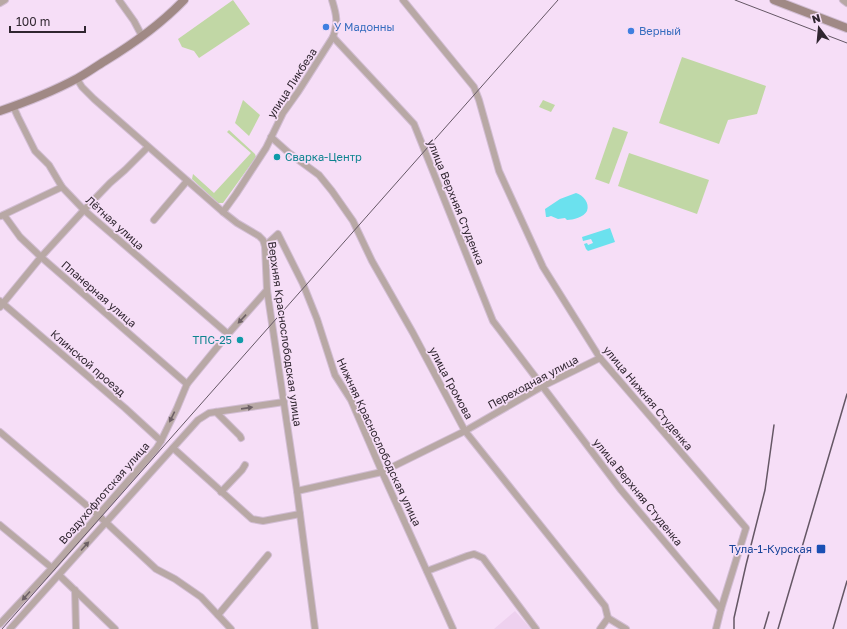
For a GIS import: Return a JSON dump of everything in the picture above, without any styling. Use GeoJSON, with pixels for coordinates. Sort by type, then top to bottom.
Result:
{"type":"FeatureCollection","features":[{"type":"Feature","properties":{"kind":"main road"},"geometry":{"type":"LineString","coordinates":[[0,112],[77,79],[142,36],[175,10],[184,0]]}},
{"type":"Feature","properties":{"kind":"main road"},"geometry":{"type":"LineString","coordinates":[[774,0],[847,28]]}},
{"type":"Feature","properties":{"kind":"street"},"geometry":{"type":"LineString","coordinates":[[0,3],[5,0]]}},
{"type":"Feature","properties":{"kind":"street"},"geometry":{"type":"LineString","coordinates":[[119,0],[134,21],[142,36]]}},
{"type":"Feature","properties":{"kind":"street","name":"улица Ликбеза"},"geometry":{"type":"LineString","coordinates":[[222,212],[236,194],[266,148],[283,113],[306,80],[332,37],[336,28],[337,20],[332,0]]}},
{"type":"Feature","properties":{"kind":"street","name":"улица Нижняя Cтуденкa"},"geometry":{"type":"LineString","coordinates":[[403,0],[474,87],[499,171],[534,247],[544,267],[600,358],[746,528],[721,609]]}},
{"type":"Feature","properties":{"kind":"street"},"geometry":{"type":"LineString","coordinates":[[843,0],[847,3]]}},
{"type":"Feature","properties":{"kind":"street","name":"улица Верхняя Студенка"},"geometry":{"type":"LineString","coordinates":[[332,37],[414,124],[493,320],[542,386]]}},
{"type":"Feature","properties":{"kind":"street","name":"Верхняя Краснослободская улица"},"geometry":{"type":"LineString","coordinates":[[77,79],[84,89],[222,212],[262,238],[265,246],[267,290],[297,491],[315,629]]}},
{"type":"Feature","properties":{"kind":"street","name":"Лётная улица"},"geometry":{"type":"LineString","coordinates":[[13,106],[35,151],[50,165],[62,187],[84,210],[228,334]]}},
{"type":"Feature","properties":{"kind":"street","name":"улица Громова"},"geometry":{"type":"LineString","coordinates":[[272,137],[289,153],[318,175],[332,191],[353,221],[372,260],[465,431],[605,606],[608,618]]}},
{"type":"Feature","properties":{"kind":"street"},"geometry":{"type":"LineString","coordinates":[[1,304],[84,210],[148,147]]}},
{"type":"Feature","properties":{"kind":"street"},"geometry":{"type":"LineString","coordinates":[[154,220],[187,181]]}},
{"type":"Feature","properties":{"kind":"street"},"geometry":{"type":"LineString","coordinates":[[2,216],[62,187]]}},
{"type":"Feature","properties":{"kind":"street","name":"Планерная улица"},"geometry":{"type":"LineString","coordinates":[[2,216],[20,237],[41,257],[187,384]]}},
{"type":"Feature","properties":{"kind":"street","name":"Нижняя Краснослободская улица"},"geometry":{"type":"LineString","coordinates":[[265,246],[278,234],[317,319],[335,375],[351,400],[453,629]]}},
{"type":"Feature","properties":{"kind":"street","name":"Воздухофлотская улица"},"geometry":{"type":"LineString","coordinates":[[0,624],[52,568],[156,449],[177,408],[187,384],[267,290]]}},
{"type":"Feature","properties":{"kind":"street","name":"Клинской проезд"},"geometry":{"type":"LineString","coordinates":[[1,304],[125,408],[161,441]]}},
{"type":"Feature","properties":{"kind":"street","name":"Переходная улица"},"geometry":{"type":"LineString","coordinates":[[297,491],[382,472],[465,431],[542,386],[600,358]]}},
{"type":"Feature","properties":{"kind":"street","name":"улица Верхняя Cтуденка"},"geometry":{"type":"LineString","coordinates":[[542,386],[621,490],[721,609]]}},
{"type":"Feature","properties":{"kind":"street","name":"Воздухофлотская улица"},"geometry":{"type":"LineString","coordinates":[[10,629],[198,420],[209,413],[284,402]]}},
{"type":"Feature","properties":{"kind":"street"},"geometry":{"type":"LineString","coordinates":[[216,412],[241,438]]}},
{"type":"Feature","properties":{"kind":"street"},"geometry":{"type":"LineString","coordinates":[[0,432],[98,515],[156,570],[171,577],[201,597],[231,629]]}},
{"type":"Feature","properties":{"kind":"street"},"geometry":{"type":"LineString","coordinates":[[173,448],[252,519],[263,521],[300,514]]}},
{"type":"Feature","properties":{"kind":"street"},"geometry":{"type":"LineString","coordinates":[[221,492],[245,465]]}},
{"type":"Feature","properties":{"kind":"street"},"geometry":{"type":"LineString","coordinates":[[0,524],[52,568]]}},
{"type":"Feature","properties":{"kind":"street"},"geometry":{"type":"LineString","coordinates":[[427,571],[474,554],[483,558],[536,629]]}},
{"type":"Feature","properties":{"kind":"street"},"geometry":{"type":"LineString","coordinates":[[218,615],[268,555]]}},
{"type":"Feature","properties":{"kind":"street"},"geometry":{"type":"LineString","coordinates":[[59,575],[116,629]]}},
{"type":"Feature","properties":{"kind":"street"},"geometry":{"type":"LineString","coordinates":[[75,590],[76,629]]}},
{"type":"Feature","properties":{"kind":"street"},"geometry":{"type":"LineString","coordinates":[[716,629],[721,609]]}},
{"type":"Feature","properties":{"kind":"street"},"geometry":{"type":"LineString","coordinates":[[600,629],[608,618],[626,629]]}},
{"type":"Feature","properties":{"kind":"shaded area"},"geometry":{"type":"Polygon","coordinates":[[[515,611],[531,629],[494,629],[515,611]]]}},
{"type":"Feature","properties":{"kind":"green space"},"geometry":{"type":"Polygon","coordinates":[[[233,0],[250,24],[199,58],[194,51],[182,47],[178,39],[233,0]]]}},
{"type":"Feature","properties":{"kind":"green space"},"geometry":{"type":"Polygon","coordinates":[[[682,57],[766,86],[757,114],[728,120],[719,144],[659,123],[682,57]]]}},
{"type":"Feature","properties":{"kind":"green space"},"geometry":{"type":"Polygon","coordinates":[[[243,100],[260,115],[249,136],[235,123],[243,100]]]}},
{"type":"Feature","properties":{"kind":"green space"},"geometry":{"type":"Polygon","coordinates":[[[543,100],[555,105],[551,112],[539,107],[543,100]]]}},
{"type":"Feature","properties":{"kind":"green space"},"geometry":{"type":"Polygon","coordinates":[[[613,127],[628,132],[609,184],[595,179],[613,127]]]}},
{"type":"Feature","properties":{"kind":"green space"},"geometry":{"type":"Polygon","coordinates":[[[229,130],[255,154],[256,157],[223,203],[218,203],[192,179],[193,174],[214,193],[251,153],[227,132],[229,130]]]}},
{"type":"Feature","properties":{"kind":"green space"},"geometry":{"type":"Polygon","coordinates":[[[629,153],[709,180],[697,214],[618,186],[629,153]]]}},
{"type":"Feature","properties":{"kind":"water"},"geometry":{"type":"Polygon","coordinates":[[[576,193],[583,197],[587,202],[588,208],[586,213],[575,219],[567,220],[565,218],[558,219],[551,216],[546,217],[545,209],[560,199],[576,193]]]}},
{"type":"Feature","properties":{"kind":"water"},"geometry":{"type":"Polygon","coordinates":[[[610,228],[615,242],[588,251],[586,249],[584,244],[587,243],[588,245],[593,243],[591,239],[583,241],[582,237],[610,228]]]}},
{"type":"Feature","properties":{"kind":"tram line"},"geometry":{"type":"LineString","coordinates":[[2,629],[558,0]]}},
{"type":"Feature","properties":{"kind":"tram line"},"geometry":{"type":"LineString","coordinates":[[735,0],[847,43]]}},
{"type":"Feature","properties":{"kind":"railway"},"geometry":{"type":"LineString","coordinates":[[778,629],[847,394]]}},
{"type":"Feature","properties":{"kind":"railway"},"geometry":{"type":"LineString","coordinates":[[734,629],[734,618],[765,490],[774,425]]}},
{"type":"Feature","properties":{"kind":"railway"},"geometry":{"type":"LineString","coordinates":[[833,629],[847,581]]}},
{"type":"Feature","properties":{"kind":"railway"},"geometry":{"type":"LineString","coordinates":[[764,629],[769,612]]}},
{"type":"Feature","properties":{"kind":"place","name":"У Мадонны"},"geometry":{"type":"Point","coordinates":[326,27]}},
{"type":"Feature","properties":{"kind":"place","name":"Верный"},"geometry":{"type":"Point","coordinates":[631,31]}},
{"type":"Feature","properties":{"kind":"place","name":"Сварка-Центр"},"geometry":{"type":"Point","coordinates":[277,157]}},
{"type":"Feature","properties":{"kind":"place","name":"ТПС-25"},"geometry":{"type":"Point","coordinates":[240,340]}},
{"type":"Feature","properties":{"kind":"place","name":"Тула-1-Курская"},"geometry":{"type":"Point","coordinates":[821,549]}}]}
